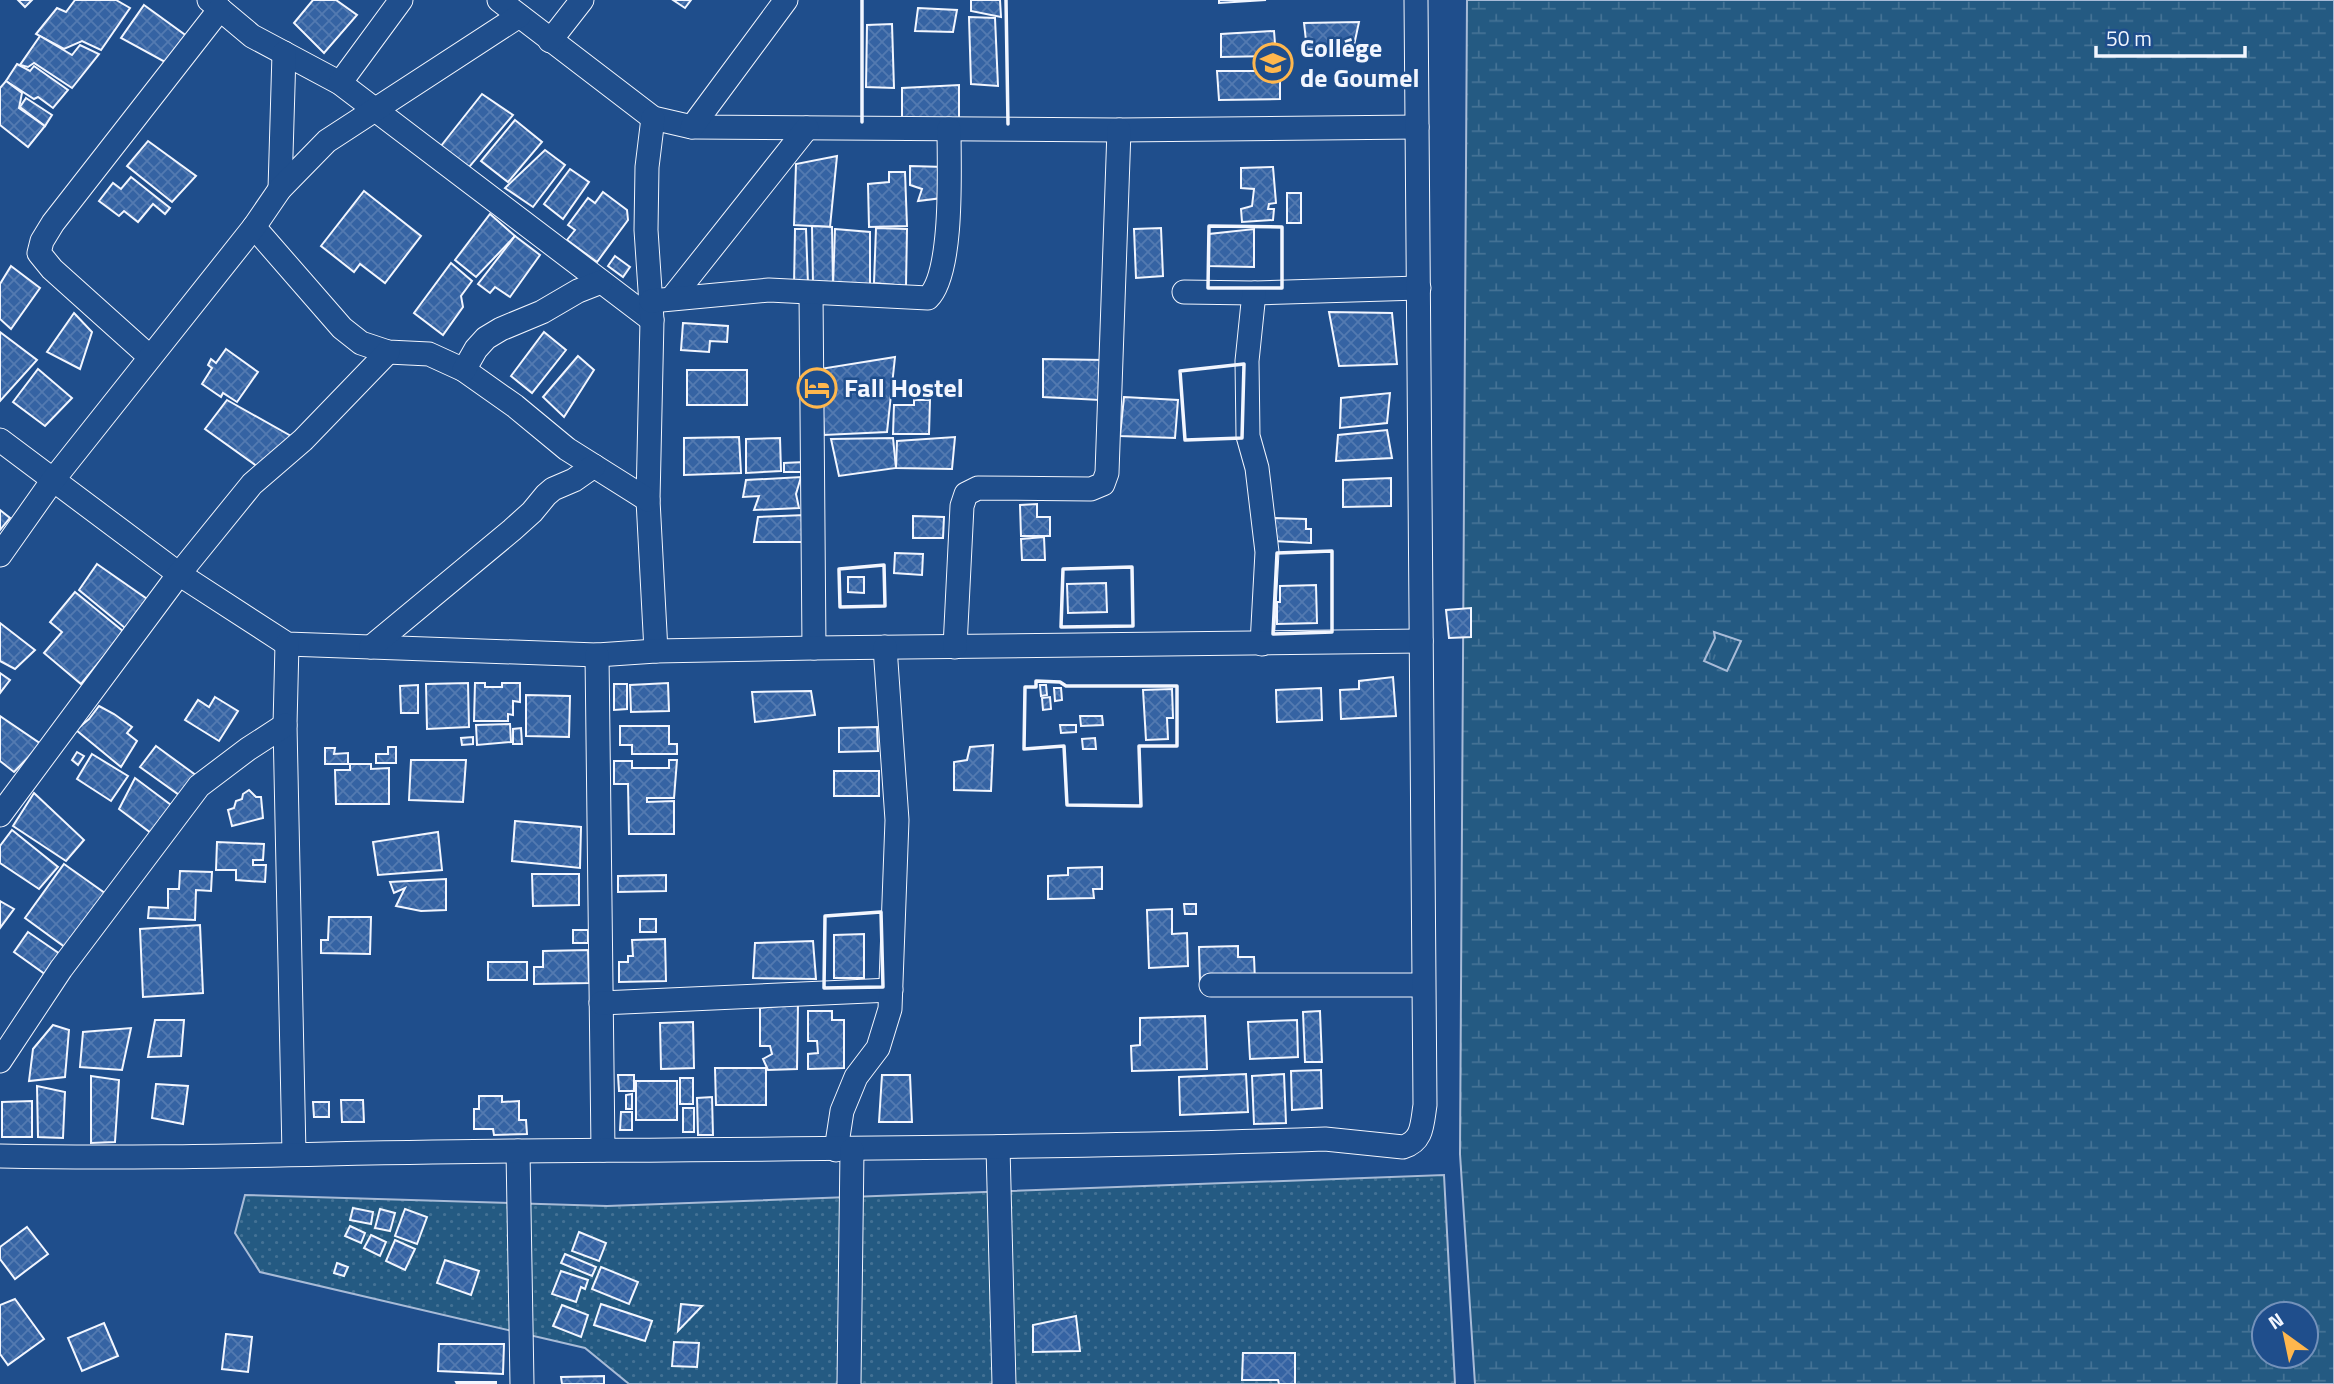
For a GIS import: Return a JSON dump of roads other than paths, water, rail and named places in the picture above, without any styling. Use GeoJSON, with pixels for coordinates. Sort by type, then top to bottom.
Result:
{"type":"FeatureCollection","features":[{"type":"Feature","properties":{"kind":"street"},"geometry":{"type":"LineString","coordinates":[[340,83],[401,0]]}},
{"type":"Feature","properties":{"kind":"street"},"geometry":{"type":"LineString","coordinates":[[499,0],[653,118],[692,127],[1119,130],[1417,127]]}},
{"type":"Feature","properties":{"kind":"street"},"geometry":{"type":"LineString","coordinates":[[550,41],[582,0]]}},
{"type":"Feature","properties":{"kind":"street"},"geometry":{"type":"LineString","coordinates":[[692,127],[786,0]]}},
{"type":"Feature","properties":{"kind":"street"},"geometry":{"type":"LineString","coordinates":[[4,1159],[603,1150],[844,1150],[1325,1139],[1403,1147],[1413,1144],[1422,1129],[1425,1105],[1416,0]]}},
{"type":"Feature","properties":{"kind":"street"},"geometry":{"type":"LineString","coordinates":[[150,357],[52,269],[39,253],[42,241],[54,223],[214,4],[252,36],[340,83],[601,282],[658,307],[769,290],[928,298],[934,291],[941,269],[949,219],[949,129]]}},
{"type":"Feature","properties":{"kind":"street"},"geometry":{"type":"LineString","coordinates":[[0,555],[53,480],[254,227],[280,189],[327,141],[519,16]]}},
{"type":"Feature","properties":{"kind":"street"},"geometry":{"type":"LineString","coordinates":[[280,189],[284,53]]}},
{"type":"Feature","properties":{"kind":"street"},"geometry":{"type":"LineString","coordinates":[[653,118],[646,230],[658,307],[648,500],[656,651]]}},
{"type":"Feature","properties":{"kind":"street"},"geometry":{"type":"LineString","coordinates":[[658,307],[807,128]]}},
{"type":"Feature","properties":{"kind":"street"},"geometry":{"type":"LineString","coordinates":[[955,647],[962,506],[966,494],[978,488],[1091,489],[1103,484],[1107,473],[1119,130]]}},
{"type":"Feature","properties":{"kind":"street"},"geometry":{"type":"LineString","coordinates":[[254,227],[342,327],[360,343],[388,352],[429,354],[464,370],[515,406],[567,449],[648,500]]}},
{"type":"Feature","properties":{"kind":"street"},"geometry":{"type":"LineString","coordinates":[[464,370],[476,349],[500,328],[542,312],[578,290],[601,282]]}},
{"type":"Feature","properties":{"kind":"street"},"geometry":{"type":"LineString","coordinates":[[1184,292],[1254,293],[1419,288]]}},
{"type":"Feature","properties":{"kind":"street"},"geometry":{"type":"LineString","coordinates":[[811,293],[814,648]]}},
{"type":"Feature","properties":{"kind":"street"},"geometry":{"type":"LineString","coordinates":[[1254,293],[1247,361],[1248,436],[1257,468],[1267,552],[1262,644]]}},
{"type":"Feature","properties":{"kind":"street"},"geometry":{"type":"LineString","coordinates":[[0,814],[8,785],[252,484],[303,440],[388,352]]}},
{"type":"Feature","properties":{"kind":"street"},"geometry":{"type":"LineString","coordinates":[[0,440],[180,574],[287,644],[597,655],[814,648],[1421,641]]}},
{"type":"Feature","properties":{"kind":"street"},"geometry":{"type":"LineString","coordinates":[[371,647],[512,530],[546,495],[594,466]]}},
{"type":"Feature","properties":{"kind":"street"},"geometry":{"type":"LineString","coordinates":[[287,644],[285,725],[294,1154]]}},
{"type":"Feature","properties":{"kind":"street"},"geometry":{"type":"LineString","coordinates":[[849,1384],[842,1111],[856,1077],[878,1048],[890,1009],[891,990],[897,820],[885,647]]}},
{"type":"Feature","properties":{"kind":"street"},"geometry":{"type":"LineString","coordinates":[[597,655],[603,1150]]}},
{"type":"Feature","properties":{"kind":"street"},"geometry":{"type":"LineString","coordinates":[[0,1061],[61,969],[199,786],[285,725]]}},
{"type":"Feature","properties":{"kind":"street"},"geometry":{"type":"LineString","coordinates":[[1211,985],[1423,985]]}},
{"type":"Feature","properties":{"kind":"street"},"geometry":{"type":"LineString","coordinates":[[601,1003],[891,990]]}},
{"type":"Feature","properties":{"kind":"street"},"geometry":{"type":"LineString","coordinates":[[998,1147],[1004,1384]]}},
{"type":"Feature","properties":{"kind":"street"},"geometry":{"type":"LineString","coordinates":[[518,1151],[523,1384]]}},
{"type":"Feature","properties":{"kind":"place","name":"Collége de Goumel"},"geometry":{"type":"Point","coordinates":[1273,63]}},
{"type":"Feature","properties":{"kind":"place","name":"Fall Hostel"},"geometry":{"type":"Point","coordinates":[817,388]}}]}
